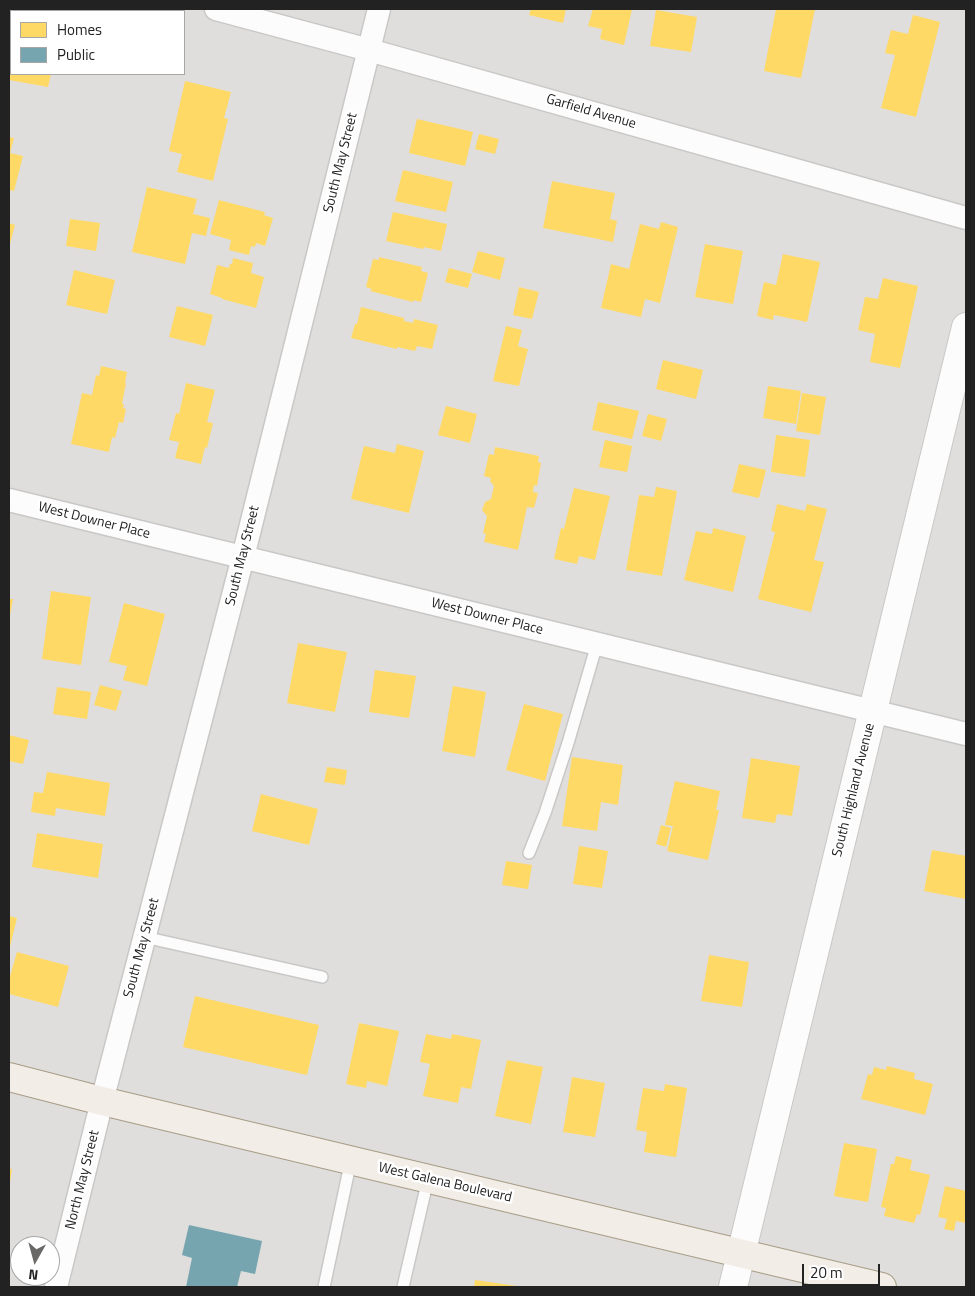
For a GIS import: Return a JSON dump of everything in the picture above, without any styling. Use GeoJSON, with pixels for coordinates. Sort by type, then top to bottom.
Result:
{"type":"FeatureCollection","features":[{"type":"Feature","properties":{"kind":"main road","name":"West Galena Boulevard"},"geometry":{"type":"LineString","coordinates":[[9,1077],[102,1101],[882,1287]]}},
{"type":"Feature","properties":{"kind":"street","name":"Garfield Avenue"},"geometry":{"type":"LineString","coordinates":[[216,9],[369,50],[966,218]]}},
{"type":"Feature","properties":{"kind":"street","name":"South May Street"},"geometry":{"type":"LineString","coordinates":[[102,1101],[243,557],[379,9]]}},
{"type":"Feature","properties":{"kind":"street","name":"South Highland Avenue"},"geometry":{"type":"LineString","coordinates":[[733,1287],[966,327]]}},
{"type":"Feature","properties":{"kind":"street","name":"West Downer Place"},"geometry":{"type":"LineString","coordinates":[[9,500],[966,734]]}},
{"type":"Feature","properties":{"kind":"street","name":"North May Street"},"geometry":{"type":"LineString","coordinates":[[56,1287],[102,1101]]}},
{"type":"Feature","properties":{"kind":"lane"},"geometry":{"type":"LineString","coordinates":[[528,853],[545,812],[568,743],[597,644]]}},
{"type":"Feature","properties":{"kind":"lane"},"geometry":{"type":"LineString","coordinates":[[144,937],[322,977]]}},
{"type":"Feature","properties":{"kind":"lane"},"geometry":{"type":"LineString","coordinates":[[324,1287],[351,1160]]}},
{"type":"Feature","properties":{"kind":"lane"},"geometry":{"type":"LineString","coordinates":[[403,1287],[428,1178]]}},
{"type":"Feature","properties":{"kind":"shaded area"},"geometry":{"type":"Polygon","coordinates":[[[9,9],[966,9],[966,1287],[9,1287],[9,9]]]}},
{"type":"Feature","properties":{"kind":"building: Homes"},"geometry":{"type":"Polygon","coordinates":[[[531,9],[566,9],[563,23],[529,15],[531,9]]]}},
{"type":"Feature","properties":{"kind":"building: Homes"},"geometry":{"type":"Polygon","coordinates":[[[593,9],[632,9],[624,45],[600,39],[602,29],[588,26],[593,9]]]}},
{"type":"Feature","properties":{"kind":"building: Homes"},"geometry":{"type":"Polygon","coordinates":[[[776,9],[815,9],[801,78],[764,71],[776,9]]]}},
{"type":"Feature","properties":{"kind":"building: Homes"},"geometry":{"type":"Polygon","coordinates":[[[656,10],[697,17],[691,52],[650,46],[656,10]]]}},
{"type":"Feature","properties":{"kind":"building: Homes"},"geometry":{"type":"Polygon","coordinates":[[[913,15],[940,22],[916,117],[881,108],[895,55],[885,53],[891,30],[908,34],[913,15]]]}},
{"type":"Feature","properties":{"kind":"building: Homes"},"geometry":{"type":"Polygon","coordinates":[[[10,35],[10,75],[51,75],[48,87],[9,80],[10,35]]]}},
{"type":"Feature","properties":{"kind":"building: Homes"},"geometry":{"type":"Polygon","coordinates":[[[185,81],[231,92],[224,118],[228,119],[213,181],[177,172],[182,154],[169,151],[185,81]]]}},
{"type":"Feature","properties":{"kind":"building: Homes"},"geometry":{"type":"Polygon","coordinates":[[[417,119],[473,132],[465,166],[409,153],[417,119]]]}},
{"type":"Feature","properties":{"kind":"building: Homes"},"geometry":{"type":"Polygon","coordinates":[[[479,134],[499,139],[495,154],[475,149],[479,134]]]}},
{"type":"Feature","properties":{"kind":"building: Homes"},"geometry":{"type":"Polygon","coordinates":[[[9,137],[14,138],[10,153],[23,156],[14,191],[9,190],[9,137]]]}},
{"type":"Feature","properties":{"kind":"building: Homes"},"geometry":{"type":"Polygon","coordinates":[[[403,170],[453,182],[446,212],[395,201],[403,170]]]}},
{"type":"Feature","properties":{"kind":"building: Homes"},"geometry":{"type":"Polygon","coordinates":[[[552,181],[615,193],[610,219],[617,221],[613,242],[543,228],[552,181]]]}},
{"type":"Feature","properties":{"kind":"building: Homes"},"geometry":{"type":"Polygon","coordinates":[[[147,187],[197,199],[193,214],[210,218],[206,236],[192,233],[185,264],[132,252],[147,187]]]}},
{"type":"Feature","properties":{"kind":"building: Homes"},"geometry":{"type":"Polygon","coordinates":[[[219,200],[265,212],[264,215],[273,218],[265,246],[256,243],[255,247],[251,246],[249,255],[229,250],[231,240],[210,234],[219,200]]]}},
{"type":"Feature","properties":{"kind":"building: Homes"},"geometry":{"type":"Polygon","coordinates":[[[393,212],[447,224],[441,251],[386,241],[393,212]]]}},
{"type":"Feature","properties":{"kind":"building: Homes"},"geometry":{"type":"Polygon","coordinates":[[[70,219],[100,223],[96,251],[66,246],[70,219]]]}},
{"type":"Feature","properties":{"kind":"building: Homes"},"geometry":{"type":"Polygon","coordinates":[[[661,222],[678,227],[660,303],[645,299],[641,317],[601,308],[611,264],[629,269],[640,224],[659,229],[661,222]]]}},
{"type":"Feature","properties":{"kind":"building: Homes"},"geometry":{"type":"Polygon","coordinates":[[[9,223],[15,225],[9,248],[9,223]]]}},
{"type":"Feature","properties":{"kind":"building: Homes"},"geometry":{"type":"Polygon","coordinates":[[[705,244],[743,251],[733,304],[695,297],[705,244]]]}},
{"type":"Feature","properties":{"kind":"building: Homes"},"geometry":{"type":"Polygon","coordinates":[[[478,251],[505,258],[500,280],[472,272],[478,251]]]}},
{"type":"Feature","properties":{"kind":"building: Homes"},"geometry":{"type":"Polygon","coordinates":[[[783,254],[820,262],[807,322],[774,315],[773,320],[757,316],[764,282],[776,285],[783,254]]]}},
{"type":"Feature","properties":{"kind":"building: Homes"},"geometry":{"type":"Polygon","coordinates":[[[379,257],[422,267],[421,271],[428,273],[421,302],[414,300],[413,302],[370,291],[372,289],[366,287],[373,259],[379,260],[379,257]]]}},
{"type":"Feature","properties":{"kind":"building: Homes"},"geometry":{"type":"Polygon","coordinates":[[[233,258],[253,263],[251,273],[264,277],[256,308],[210,294],[217,265],[229,268],[233,258]]]}},
{"type":"Feature","properties":{"kind":"building: Homes"},"geometry":{"type":"Polygon","coordinates":[[[449,268],[472,274],[468,288],[445,282],[449,268]]]}},
{"type":"Feature","properties":{"kind":"building: Homes"},"geometry":{"type":"Polygon","coordinates":[[[74,270],[115,280],[107,314],[66,305],[74,270]]]}},
{"type":"Feature","properties":{"kind":"building: Homes"},"geometry":{"type":"Polygon","coordinates":[[[883,278],[918,286],[900,368],[870,362],[875,334],[858,330],[865,297],[878,299],[883,278]]]}},
{"type":"Feature","properties":{"kind":"building: Homes"},"geometry":{"type":"Polygon","coordinates":[[[519,287],[539,292],[532,319],[513,315],[519,287]]]}},
{"type":"Feature","properties":{"kind":"building: Homes"},"geometry":{"type":"Polygon","coordinates":[[[177,306],[213,315],[205,346],[169,337],[177,306]]]}},
{"type":"Feature","properties":{"kind":"building: Homes"},"geometry":{"type":"Polygon","coordinates":[[[361,307],[404,318],[404,321],[413,323],[414,319],[438,325],[432,349],[417,346],[415,351],[397,347],[397,349],[351,338],[361,307]]]}},
{"type":"Feature","properties":{"kind":"building: Homes"},"geometry":{"type":"Polygon","coordinates":[[[506,326],[522,330],[518,346],[528,349],[519,386],[493,381],[506,326]]]}},
{"type":"Feature","properties":{"kind":"building: Homes"},"geometry":{"type":"Polygon","coordinates":[[[663,360],[703,370],[696,399],[656,389],[663,360]]]}},
{"type":"Feature","properties":{"kind":"building: Homes"},"geometry":{"type":"Polygon","coordinates":[[[101,366],[127,372],[122,404],[124,404],[123,408],[126,409],[123,423],[119,422],[115,438],[112,437],[109,452],[71,444],[82,393],[92,395],[96,375],[99,376],[101,366]]]}},
{"type":"Feature","properties":{"kind":"building: Homes"},"geometry":{"type":"Polygon","coordinates":[[[186,383],[215,390],[207,422],[213,423],[201,464],[175,458],[179,442],[169,440],[176,413],[179,414],[186,383]]]}},
{"type":"Feature","properties":{"kind":"building: Homes"},"geometry":{"type":"Polygon","coordinates":[[[768,386],[801,391],[796,424],[763,418],[768,386]]]}},
{"type":"Feature","properties":{"kind":"building: Homes"},"geometry":{"type":"Polygon","coordinates":[[[802,393],[826,397],[820,435],[796,431],[802,393]]]}},
{"type":"Feature","properties":{"kind":"building: Homes"},"geometry":{"type":"Polygon","coordinates":[[[598,402],[639,411],[632,439],[592,430],[598,402]]]}},
{"type":"Feature","properties":{"kind":"building: Homes"},"geometry":{"type":"Polygon","coordinates":[[[446,406],[477,414],[470,443],[438,435],[446,406]]]}},
{"type":"Feature","properties":{"kind":"building: Homes"},"geometry":{"type":"Polygon","coordinates":[[[648,414],[667,419],[661,441],[642,436],[648,414]]]}},
{"type":"Feature","properties":{"kind":"building: Homes"},"geometry":{"type":"Polygon","coordinates":[[[776,435],[810,440],[805,477],[771,472],[776,435]]]}},
{"type":"Feature","properties":{"kind":"building: Homes"},"geometry":{"type":"Polygon","coordinates":[[[605,440],[632,446],[627,472],[599,467],[605,440]]]}},
{"type":"Feature","properties":{"kind":"building: Homes"},"geometry":{"type":"Polygon","coordinates":[[[397,444],[424,451],[409,513],[351,499],[364,446],[395,453],[397,444]]]}},
{"type":"Feature","properties":{"kind":"building: Homes"},"geometry":{"type":"Polygon","coordinates":[[[495,447],[539,456],[538,462],[541,463],[537,486],[534,485],[533,492],[538,493],[534,508],[527,507],[518,550],[484,542],[486,534],[483,533],[487,516],[482,510],[485,502],[491,499],[494,486],[490,481],[491,478],[484,476],[489,454],[494,455],[495,447]]]}},
{"type":"Feature","properties":{"kind":"building: Homes"},"geometry":{"type":"Polygon","coordinates":[[[739,464],[766,470],[759,498],[732,492],[739,464]]]}},
{"type":"Feature","properties":{"kind":"building: Homes"},"geometry":{"type":"Polygon","coordinates":[[[656,487],[677,491],[662,576],[626,570],[639,495],[654,497],[656,487]]]}},
{"type":"Feature","properties":{"kind":"building: Homes"},"geometry":{"type":"Polygon","coordinates":[[[574,488],[610,496],[595,560],[579,556],[577,564],[554,559],[561,528],[564,529],[574,488]]]}},
{"type":"Feature","properties":{"kind":"building: Homes"},"geometry":{"type":"Polygon","coordinates":[[[777,504],[805,511],[807,504],[827,509],[814,560],[824,562],[811,612],[758,599],[775,532],[771,531],[777,504]]]}},
{"type":"Feature","properties":{"kind":"building: Homes"},"geometry":{"type":"Polygon","coordinates":[[[713,528],[746,536],[733,592],[684,580],[696,531],[712,534],[713,528]]]}},
{"type":"Feature","properties":{"kind":"building: Homes"},"geometry":{"type":"Polygon","coordinates":[[[51,591],[91,597],[81,665],[42,659],[51,591]]]}},
{"type":"Feature","properties":{"kind":"building: Homes"},"geometry":{"type":"Polygon","coordinates":[[[9,599],[13,599],[10,616],[9,616],[9,599]]]}},
{"type":"Feature","properties":{"kind":"building: Homes"},"geometry":{"type":"Polygon","coordinates":[[[124,603],[165,614],[147,686],[123,680],[127,666],[109,662],[124,603]]]}},
{"type":"Feature","properties":{"kind":"building: Homes"},"geometry":{"type":"Polygon","coordinates":[[[298,643],[347,652],[335,712],[287,703],[298,643]]]}},
{"type":"Feature","properties":{"kind":"building: Homes"},"geometry":{"type":"Polygon","coordinates":[[[375,670],[416,676],[409,718],[369,712],[375,670]]]}},
{"type":"Feature","properties":{"kind":"building: Homes"},"geometry":{"type":"Polygon","coordinates":[[[100,685],[122,691],[116,711],[94,705],[100,685]]]}},
{"type":"Feature","properties":{"kind":"building: Homes"},"geometry":{"type":"Polygon","coordinates":[[[453,686],[486,692],[475,757],[442,751],[453,686]]]}},
{"type":"Feature","properties":{"kind":"building: Homes"},"geometry":{"type":"Polygon","coordinates":[[[57,687],[91,692],[87,719],[53,714],[57,687]]]}},
{"type":"Feature","properties":{"kind":"building: Homes"},"geometry":{"type":"Polygon","coordinates":[[[524,704],[563,714],[545,781],[506,770],[524,704]]]}},
{"type":"Feature","properties":{"kind":"building: Homes"},"geometry":{"type":"Polygon","coordinates":[[[9,735],[29,740],[23,764],[9,761],[9,735]]]}},
{"type":"Feature","properties":{"kind":"building: Homes"},"geometry":{"type":"Polygon","coordinates":[[[572,757],[623,765],[618,805],[601,802],[597,831],[562,826],[572,757]]]}},
{"type":"Feature","properties":{"kind":"building: Homes"},"geometry":{"type":"Polygon","coordinates":[[[751,758],[800,766],[792,816],[777,814],[775,823],[742,818],[751,758]]]}},
{"type":"Feature","properties":{"kind":"building: Homes"},"geometry":{"type":"Polygon","coordinates":[[[327,767],[347,770],[345,785],[324,782],[327,767]]]}},
{"type":"Feature","properties":{"kind":"building: Homes"},"geometry":{"type":"Polygon","coordinates":[[[47,772],[110,783],[105,816],[56,808],[55,816],[31,812],[34,792],[43,793],[47,772]]]}},
{"type":"Feature","properties":{"kind":"building: Homes"},"geometry":{"type":"Polygon","coordinates":[[[675,781],[720,791],[716,810],[719,810],[708,860],[667,851],[673,826],[665,825],[675,781]]]}},
{"type":"Feature","properties":{"kind":"building: Homes"},"geometry":{"type":"Polygon","coordinates":[[[261,794],[318,809],[309,845],[252,831],[261,794]]]}},
{"type":"Feature","properties":{"kind":"building: Homes"},"geometry":{"type":"Polygon","coordinates":[[[661,825],[671,828],[666,847],[656,844],[661,825]]]}},
{"type":"Feature","properties":{"kind":"building: Homes"},"geometry":{"type":"Polygon","coordinates":[[[37,833],[103,844],[98,878],[32,867],[37,833]]]}},
{"type":"Feature","properties":{"kind":"building: Homes"},"geometry":{"type":"Polygon","coordinates":[[[579,846],[608,851],[602,888],[573,884],[579,846]]]}},
{"type":"Feature","properties":{"kind":"building: Homes"},"geometry":{"type":"Polygon","coordinates":[[[932,850],[966,856],[966,899],[924,891],[932,850]]]}},
{"type":"Feature","properties":{"kind":"building: Homes"},"geometry":{"type":"Polygon","coordinates":[[[506,861],[532,865],[528,889],[502,885],[506,861]]]}},
{"type":"Feature","properties":{"kind":"building: Homes"},"geometry":{"type":"Polygon","coordinates":[[[9,916],[17,918],[9,951],[9,916]]]}},
{"type":"Feature","properties":{"kind":"building: Homes"},"geometry":{"type":"Polygon","coordinates":[[[17,952],[69,966],[58,1007],[9,994],[9,980],[17,952]]]}},
{"type":"Feature","properties":{"kind":"building: Homes"},"geometry":{"type":"Polygon","coordinates":[[[709,955],[749,962],[742,1007],[701,1001],[709,955]]]}},
{"type":"Feature","properties":{"kind":"building: Homes"},"geometry":{"type":"Polygon","coordinates":[[[195,996],[319,1025],[307,1075],[183,1047],[195,996]]]}},
{"type":"Feature","properties":{"kind":"building: Homes"},"geometry":{"type":"Polygon","coordinates":[[[359,1023],[399,1031],[387,1086],[367,1081],[366,1088],[346,1084],[359,1023]]]}},
{"type":"Feature","properties":{"kind":"building: Homes"},"geometry":{"type":"Polygon","coordinates":[[[426,1034],[451,1039],[452,1034],[481,1040],[471,1089],[461,1087],[458,1103],[423,1096],[430,1064],[420,1062],[426,1034]]]}},
{"type":"Feature","properties":{"kind":"building: Homes"},"geometry":{"type":"Polygon","coordinates":[[[507,1060],[543,1067],[531,1124],[495,1116],[507,1060]]]}},
{"type":"Feature","properties":{"kind":"building: Homes"},"geometry":{"type":"Polygon","coordinates":[[[887,1066],[915,1073],[914,1079],[933,1084],[925,1115],[861,1099],[868,1074],[872,1075],[874,1067],[886,1070],[887,1066]]]}},
{"type":"Feature","properties":{"kind":"building: Homes"},"geometry":{"type":"Polygon","coordinates":[[[572,1077],[605,1083],[595,1137],[563,1132],[572,1077]]]}},
{"type":"Feature","properties":{"kind":"building: Homes"},"geometry":{"type":"Polygon","coordinates":[[[665,1084],[687,1088],[676,1157],[644,1152],[647,1132],[636,1130],[643,1088],[664,1091],[665,1084]]]}},
{"type":"Feature","properties":{"kind":"building: Homes"},"geometry":{"type":"Polygon","coordinates":[[[844,1143],[877,1149],[868,1202],[834,1196],[844,1143]]]}},
{"type":"Feature","properties":{"kind":"building: Homes"},"geometry":{"type":"Polygon","coordinates":[[[896,1156],[912,1160],[910,1170],[930,1175],[920,1215],[917,1214],[914,1223],[884,1216],[886,1208],[881,1207],[891,1164],[894,1164],[896,1156]]]}},
{"type":"Feature","properties":{"kind":"building: Homes"},"geometry":{"type":"Polygon","coordinates":[[[9,1169],[12,1169],[10,1182],[9,1182],[9,1169]]]}},
{"type":"Feature","properties":{"kind":"building: Homes"},"geometry":{"type":"Polygon","coordinates":[[[945,1186],[966,1191],[966,1223],[956,1221],[954,1231],[944,1229],[947,1219],[938,1217],[945,1186]]]}},
{"type":"Feature","properties":{"kind":"building: Homes"},"geometry":{"type":"Polygon","coordinates":[[[475,1280],[517,1286],[517,1287],[474,1287],[475,1280]]]}},
{"type":"Feature","properties":{"kind":"building: Public"},"geometry":{"type":"Polygon","coordinates":[[[189,1225],[262,1241],[255,1274],[241,1271],[237,1287],[186,1287],[192,1258],[182,1255],[189,1225]]]}}]}
